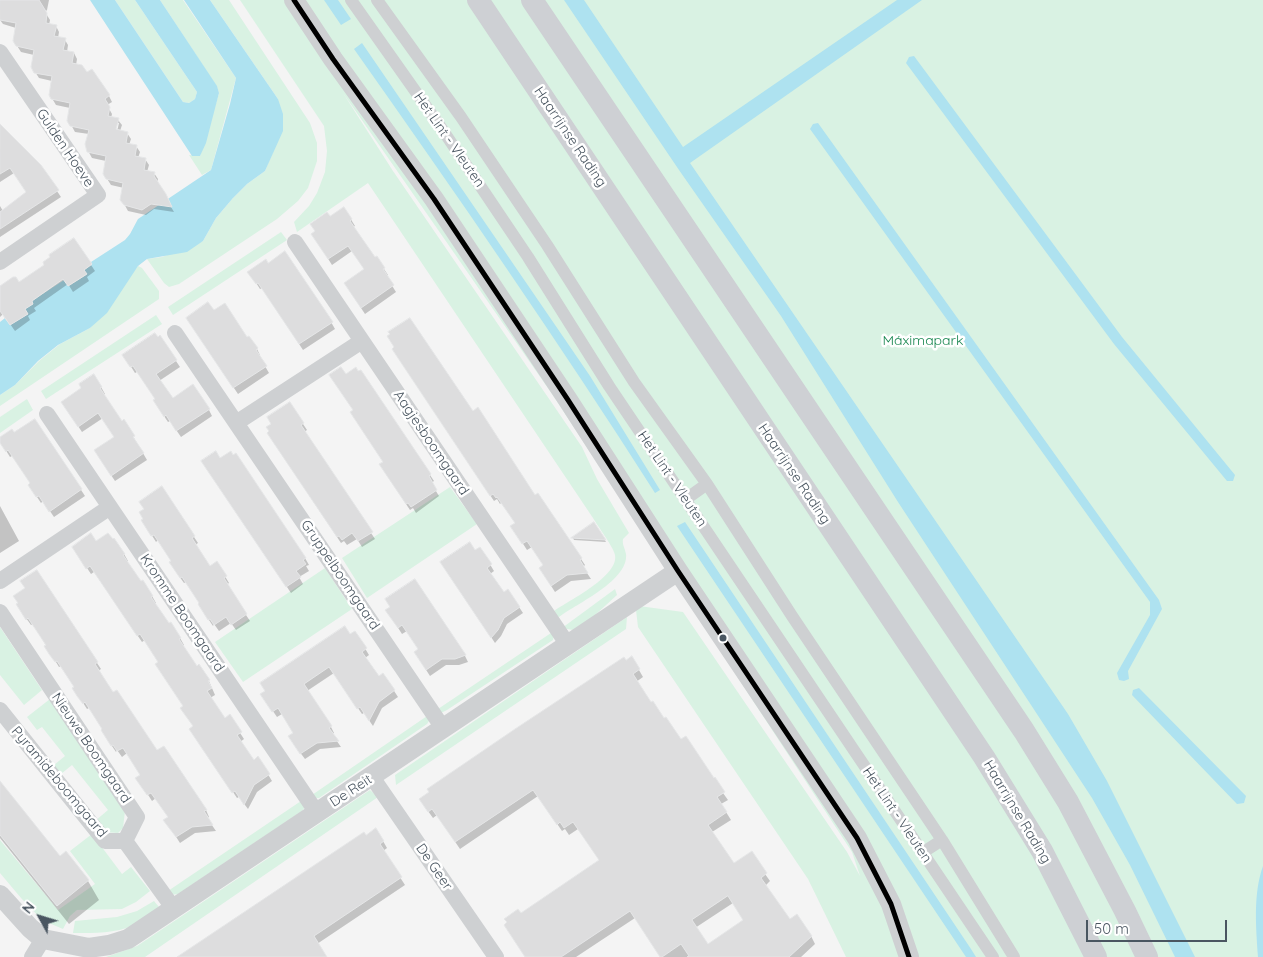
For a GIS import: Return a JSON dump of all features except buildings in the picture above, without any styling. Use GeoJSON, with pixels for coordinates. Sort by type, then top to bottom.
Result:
{"type":"FeatureCollection","features":[{"type":"Feature","properties":{"kind":"main road","name":"Haarrijnse Rading"},"geometry":{"type":"LineString","coordinates":[[478,0],[984,757],[1042,851],[1096,957]]}},
{"type":"Feature","properties":{"kind":"main road"},"geometry":{"type":"LineString","coordinates":[[532,0],[1024,731],[1068,802],[1146,957]]}},
{"type":"Feature","properties":{"kind":"street"},"geometry":{"type":"LineString","coordinates":[[294,0],[450,223],[568,400],[678,571],[857,838],[891,904],[910,957]]}},
{"type":"Feature","properties":{"kind":"street","name":"Het Lint - Vleuten"},"geometry":{"type":"LineString","coordinates":[[351,0],[528,256],[610,386],[993,957]]}},
{"type":"Feature","properties":{"kind":"street","name":"Het Lint - Vleuten"},"geometry":{"type":"LineString","coordinates":[[377,0],[461,117],[634,382],[707,484],[792,616],[942,840],[1014,957]]}},
{"type":"Feature","properties":{"kind":"street"},"geometry":{"type":"LineString","coordinates":[[372,30],[387,14]]}},
{"type":"Feature","properties":{"kind":"street","name":"Gulden Hoeve"},"geometry":{"type":"LineString","coordinates":[[0,52],[98,195],[0,262]]}},
{"type":"Feature","properties":{"kind":"street"},"geometry":{"type":"LineString","coordinates":[[442,129],[461,117]]}},
{"type":"Feature","properties":{"kind":"street","name":"Aagjesboomgaard"},"geometry":{"type":"LineString","coordinates":[[294,242],[568,645]]}},
{"type":"Feature","properties":{"kind":"street"},"geometry":{"type":"LineString","coordinates":[[528,256],[547,246]]}},
{"type":"Feature","properties":{"kind":"street","name":"Gruppelboomgaard"},"geometry":{"type":"LineString","coordinates":[[175,333],[444,728]]}},
{"type":"Feature","properties":{"kind":"street"},"geometry":{"type":"LineString","coordinates":[[236,423],[362,341]]}},
{"type":"Feature","properties":{"kind":"street","name":"Kromme Boomgaard"},"geometry":{"type":"LineString","coordinates":[[47,414],[317,812]]}},
{"type":"Feature","properties":{"kind":"street"},"geometry":{"type":"LineString","coordinates":[[686,499],[707,484]]}},
{"type":"Feature","properties":{"kind":"street"},"geometry":{"type":"LineString","coordinates":[[0,581],[110,507]]}},
{"type":"Feature","properties":{"kind":"street","name":"De Reit"},"geometry":{"type":"LineString","coordinates":[[43,939],[88,948],[128,939],[678,571]]}},
{"type":"Feature","properties":{"kind":"street","name":"Nieuwe Boomgaard"},"geometry":{"type":"LineString","coordinates":[[0,612],[137,817],[125,842]]}},
{"type":"Feature","properties":{"kind":"street"},"geometry":{"type":"LineString","coordinates":[[773,628],[792,616]]}},
{"type":"Feature","properties":{"kind":"street","name":"Pyramideboomgaard"},"geometry":{"type":"LineString","coordinates":[[0,710],[105,841],[125,842]]}},
{"type":"Feature","properties":{"kind":"street","name":"De Geer"},"geometry":{"type":"LineString","coordinates":[[372,777],[496,957]]}},
{"type":"Feature","properties":{"kind":"street"},"geometry":{"type":"LineString","coordinates":[[922,853],[942,840]]}},
{"type":"Feature","properties":{"kind":"street"},"geometry":{"type":"LineString","coordinates":[[125,842],[174,909]]}},
{"type":"Feature","properties":{"kind":"street"},"geometry":{"type":"LineString","coordinates":[[0,895],[30,928],[43,939],[32,957]]}},
{"type":"Feature","properties":{"kind":"green space"},"geometry":{"type":"Polygon","coordinates":[[[115,0],[135,0],[197,92],[195,99],[189,103],[183,102],[115,0]]]}},
{"type":"Feature","properties":{"kind":"green space"},"geometry":{"type":"Polygon","coordinates":[[[160,0],[183,0],[236,78],[211,170],[202,175],[189,155],[200,156],[219,93],[217,87],[160,0]]]}},
{"type":"Feature","properties":{"kind":"green space"},"geometry":{"type":"Polygon","coordinates":[[[210,0],[229,0],[310,123],[317,143],[317,161],[308,188],[298,201],[277,219],[179,284],[169,287],[147,259],[162,257],[203,241],[216,218],[233,198],[247,184],[265,171],[273,152],[278,99],[210,0]]]}},
{"type":"Feature","properties":{"kind":"green space","name":"Máximapark"},"geometry":{"type":"Polygon","coordinates":[[[240,0],[1263,0],[1263,957],[846,957],[808,879],[638,627],[636,610],[639,606],[683,612],[847,852],[860,876],[852,852],[552,394],[343,93],[393,171],[582,447],[597,479],[629,533],[623,539],[626,554],[625,564],[611,582],[559,617],[554,616],[554,611],[602,579],[614,563],[614,552],[368,183],[297,232],[294,222],[309,206],[317,193],[325,172],[327,151],[324,126],[240,0]]]}},
{"type":"Feature","properties":{"kind":"green space"},"geometry":{"type":"Polygon","coordinates":[[[281,232],[287,240],[173,315],[168,307],[281,232]]]}},
{"type":"Feature","properties":{"kind":"green space"},"geometry":{"type":"Polygon","coordinates":[[[138,266],[142,268],[159,291],[159,299],[0,406],[0,395],[15,385],[39,361],[60,344],[90,328],[138,266]]]}},
{"type":"Feature","properties":{"kind":"green space"},"geometry":{"type":"Polygon","coordinates":[[[156,315],[162,324],[46,399],[41,391],[156,315]]]}},
{"type":"Feature","properties":{"kind":"green space"},"geometry":{"type":"Polygon","coordinates":[[[27,399],[33,410],[0,433],[0,417],[27,399]]]}},
{"type":"Feature","properties":{"kind":"green space"},"geometry":{"type":"Polygon","coordinates":[[[450,487],[477,524],[367,598],[342,558],[450,487]]]}},
{"type":"Feature","properties":{"kind":"green space"},"geometry":{"type":"Polygon","coordinates":[[[325,568],[352,609],[243,682],[215,642],[325,568]]]}},
{"type":"Feature","properties":{"kind":"green space"},"geometry":{"type":"Polygon","coordinates":[[[615,589],[617,595],[583,626],[573,630],[562,628],[615,589]]]}},
{"type":"Feature","properties":{"kind":"green space"},"geometry":{"type":"Polygon","coordinates":[[[627,617],[626,629],[396,785],[395,775],[627,617]]]}},
{"type":"Feature","properties":{"kind":"green space"},"geometry":{"type":"Polygon","coordinates":[[[0,627],[42,690],[24,705],[0,675],[0,627]]]}},
{"type":"Feature","properties":{"kind":"green space"},"geometry":{"type":"Polygon","coordinates":[[[551,633],[554,635],[553,640],[447,710],[441,713],[438,709],[551,633]]]}},
{"type":"Feature","properties":{"kind":"green space"},"geometry":{"type":"Polygon","coordinates":[[[50,699],[125,811],[123,828],[118,833],[104,832],[95,821],[108,810],[72,765],[55,779],[48,770],[65,756],[42,727],[37,730],[27,717],[50,699]]]}},
{"type":"Feature","properties":{"kind":"green space"},"geometry":{"type":"Polygon","coordinates":[[[430,714],[431,718],[427,724],[319,798],[313,798],[312,795],[430,714]]]}},
{"type":"Feature","properties":{"kind":"green space"},"geometry":{"type":"Polygon","coordinates":[[[370,790],[378,797],[145,957],[106,957],[137,946],[370,790]]]}},
{"type":"Feature","properties":{"kind":"green space"},"geometry":{"type":"Polygon","coordinates":[[[301,801],[305,807],[302,811],[178,894],[170,895],[168,891],[301,801]]]}},
{"type":"Feature","properties":{"kind":"green space"},"geometry":{"type":"Polygon","coordinates":[[[92,834],[122,874],[131,867],[150,891],[136,902],[122,909],[77,910],[70,916],[63,929],[42,920],[0,873],[0,840],[58,910],[95,884],[70,851],[92,834]]]}},
{"type":"Feature","properties":{"kind":"green space"},"geometry":{"type":"Polygon","coordinates":[[[154,901],[159,907],[145,919],[132,926],[107,932],[73,933],[75,921],[117,917],[137,911],[154,901]]]}},
{"type":"Feature","properties":{"kind":"water"},"geometry":{"type":"Polygon","coordinates":[[[90,0],[115,0],[183,102],[189,103],[195,99],[197,92],[135,0],[160,0],[217,86],[219,93],[206,143],[200,156],[192,156],[90,0]]]}},
{"type":"Feature","properties":{"kind":"water"},"geometry":{"type":"Polygon","coordinates":[[[184,0],[210,0],[278,99],[283,114],[283,131],[265,171],[247,184],[233,198],[216,218],[203,241],[187,252],[147,259],[138,266],[107,313],[90,328],[58,345],[38,361],[15,385],[0,395],[0,322],[5,318],[10,325],[28,314],[25,309],[33,304],[32,301],[64,280],[69,286],[86,275],[84,270],[92,265],[91,262],[125,240],[138,219],[211,170],[236,78],[184,0]]]}},
{"type":"Feature","properties":{"kind":"water"},"geometry":{"type":"Polygon","coordinates":[[[324,0],[338,0],[351,19],[341,25],[324,0]]]}},
{"type":"Feature","properties":{"kind":"water"},"geometry":{"type":"Polygon","coordinates":[[[564,0],[584,0],[683,147],[897,0],[922,0],[690,163],[1068,714],[1107,781],[1195,957],[1175,957],[1130,865],[1092,798],[898,502],[781,316],[564,0]]]}},
{"type":"Feature","properties":{"kind":"water"},"geometry":{"type":"Polygon","coordinates":[[[362,43],[590,376],[660,490],[655,493],[507,269],[354,49],[362,43]]]}},
{"type":"Feature","properties":{"kind":"water"},"geometry":{"type":"Polygon","coordinates":[[[914,56],[1122,337],[1235,475],[1233,481],[1227,481],[1114,344],[906,63],[909,57],[914,56]]]}},
{"type":"Feature","properties":{"kind":"water"},"geometry":{"type":"Polygon","coordinates":[[[818,123],[1159,600],[1162,609],[1128,671],[1129,679],[1119,680],[1117,673],[1150,615],[1150,602],[810,129],[813,124],[818,123]]]}},
{"type":"Feature","properties":{"kind":"water"},"geometry":{"type":"Polygon","coordinates":[[[685,522],[976,957],[966,957],[677,526],[685,522]]]}},
{"type":"Feature","properties":{"kind":"water"},"geometry":{"type":"Polygon","coordinates":[[[1139,688],[1246,796],[1244,803],[1237,804],[1132,695],[1133,690],[1139,688]]]}},
{"type":"Feature","properties":{"kind":"water"},"geometry":{"type":"Polygon","coordinates":[[[1263,866],[1263,957],[1258,957],[1256,899],[1263,866]]]}},
{"type":"Feature","properties":{"kind":"transit line"},"geometry":{"type":"LineString","coordinates":[[294,0],[333,59],[434,199],[568,400],[678,571],[857,838],[891,904],[909,957]]}}]}
